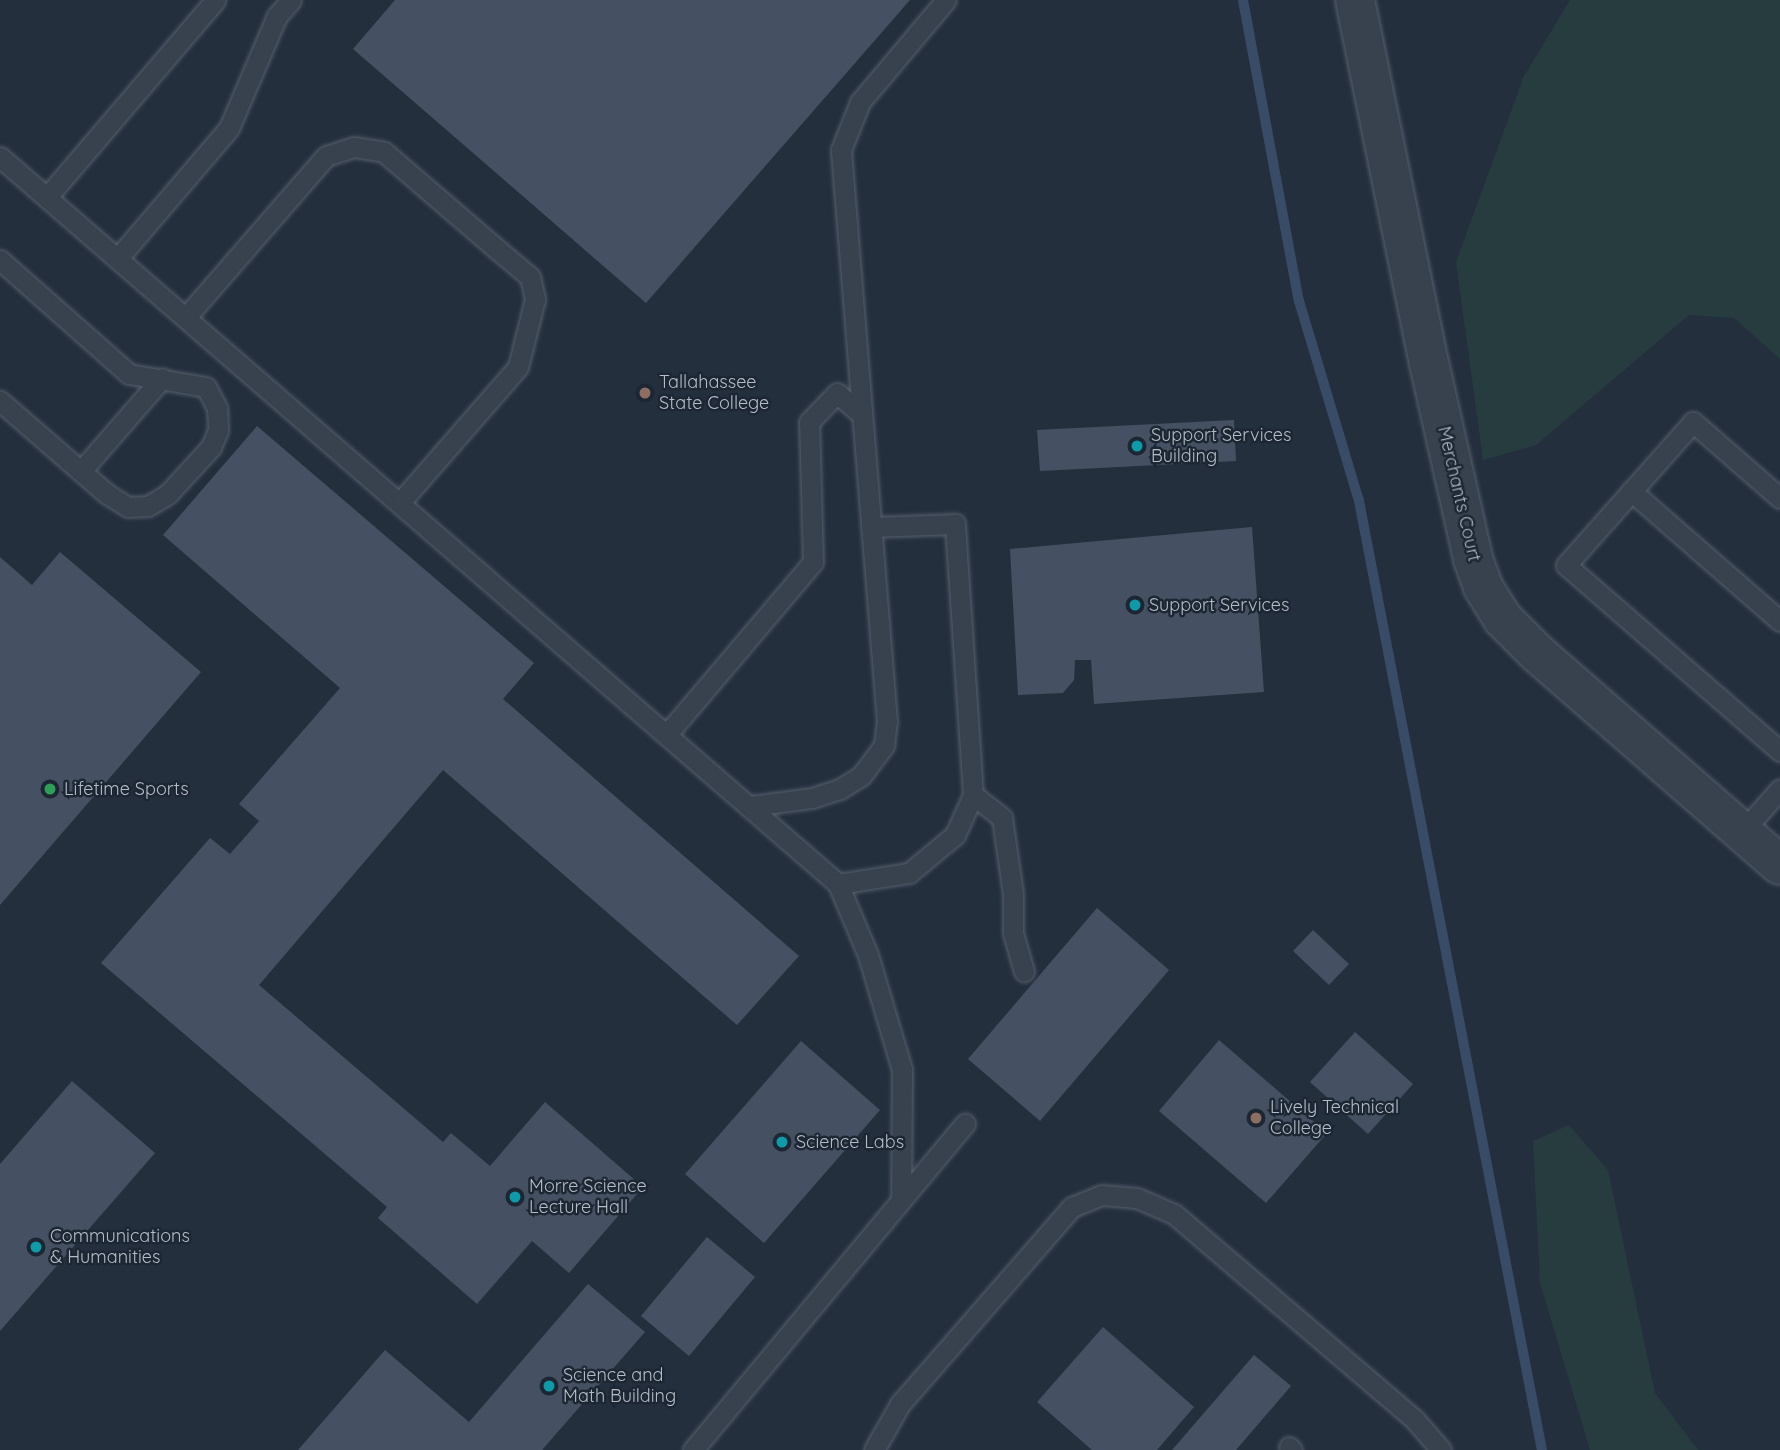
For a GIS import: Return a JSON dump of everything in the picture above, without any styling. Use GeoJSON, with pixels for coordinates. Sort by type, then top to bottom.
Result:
{"type":"FeatureCollection","features":[{"type":"Feature","properties":{"kind":"street","name":"Merchants Court"},"geometry":{"type":"LineString","coordinates":[[1354,0],[1429,363],[1473,559],[1483,587],[1502,618],[1537,653],[1780,865]]}},
{"type":"Feature","properties":{"kind":"lane"},"geometry":{"type":"LineString","coordinates":[[47,197],[215,0]]}},
{"type":"Feature","properties":{"kind":"lane"},"geometry":{"type":"LineString","coordinates":[[118,258],[229,128],[277,16],[291,0]]}},
{"type":"Feature","properties":{"kind":"lane"},"geometry":{"type":"LineString","coordinates":[[751,806],[812,798],[840,789],[861,776],[884,745],[887,722],[841,150],[860,102],[946,0]]}},
{"type":"Feature","properties":{"kind":"lane"},"geometry":{"type":"LineString","coordinates":[[187,317],[326,156],[354,146],[384,152],[530,277],[535,299],[518,367],[401,501]]}},
{"type":"Feature","properties":{"kind":"lane"},"geometry":{"type":"LineString","coordinates":[[0,157],[401,501],[838,884],[868,954],[902,1070],[901,1199]]}},
{"type":"Feature","properties":{"kind":"lane"},"geometry":{"type":"LineString","coordinates":[[0,260],[129,374],[206,387],[217,408],[218,430],[211,447],[169,494],[148,506],[128,506],[81,471],[0,401]]}},
{"type":"Feature","properties":{"kind":"lane"},"geometry":{"type":"LineString","coordinates":[[81,471],[162,378]]}},
{"type":"Feature","properties":{"kind":"lane"},"geometry":{"type":"LineString","coordinates":[[668,733],[813,562],[809,422],[837,393],[862,415]]}},
{"type":"Feature","properties":{"kind":"lane"},"geometry":{"type":"LineString","coordinates":[[1780,498],[1693,422],[1566,565],[1780,751]]}},
{"type":"Feature","properties":{"kind":"lane"},"geometry":{"type":"LineString","coordinates":[[1631,491],[1780,621]]}},
{"type":"Feature","properties":{"kind":"lane"},"geometry":{"type":"LineString","coordinates":[[838,884],[909,873],[955,835],[973,795],[955,524],[871,527]]}},
{"type":"Feature","properties":{"kind":"lane"},"geometry":{"type":"LineString","coordinates":[[1742,832],[1780,789]]}},
{"type":"Feature","properties":{"kind":"lane"},"geometry":{"type":"LineString","coordinates":[[973,795],[1002,818],[1013,894],[1013,933],[1024,971]]}},
{"type":"Feature","properties":{"kind":"lane"},"geometry":{"type":"LineString","coordinates":[[693,1450],[965,1123]]}},
{"type":"Feature","properties":{"kind":"lane"},"geometry":{"type":"LineString","coordinates":[[877,1449],[900,1404],[1072,1208],[1102,1195],[1137,1198],[1174,1214],[1414,1419],[1441,1450]]}},
{"type":"Feature","properties":{"kind":"green space"},"geometry":{"type":"Polygon","coordinates":[[[1570,0],[1780,0],[1780,359],[1734,318],[1689,315],[1536,445],[1483,460],[1456,262],[1524,76],[1570,0]]]}},
{"type":"Feature","properties":{"kind":"green space"},"geometry":{"type":"Polygon","coordinates":[[[1569,1125],[1608,1170],[1655,1393],[1698,1450],[1590,1450],[1540,1283],[1533,1141],[1569,1125]]]}},
{"type":"Feature","properties":{"kind":"building"},"geometry":{"type":"Polygon","coordinates":[[[395,0],[910,0],[646,303],[353,49],[395,0]]]}},
{"type":"Feature","properties":{"kind":"building","name":"Support Services Building"},"geometry":{"type":"Polygon","coordinates":[[[1234,420],[1236,461],[1040,471],[1037,430],[1234,420]]]}},
{"type":"Feature","properties":{"kind":"building"},"geometry":{"type":"Polygon","coordinates":[[[257,426],[534,663],[503,699],[799,956],[737,1025],[443,770],[259,985],[443,1142],[451,1133],[490,1166],[545,1102],[643,1187],[569,1273],[532,1241],[477,1304],[378,1218],[387,1207],[101,963],[210,838],[230,854],[259,821],[239,804],[340,688],[163,535],[257,426]]]}},
{"type":"Feature","properties":{"kind":"building","name":"Support Services"},"geometry":{"type":"Polygon","coordinates":[[[1252,527],[1264,692],[1094,704],[1091,660],[1075,660],[1074,680],[1063,693],[1018,695],[1010,549],[1252,527]]]}},
{"type":"Feature","properties":{"kind":"building","name":"Lifetime Sports"},"geometry":{"type":"Polygon","coordinates":[[[60,552],[201,672],[0,905],[0,557],[32,585],[60,552]]]}},
{"type":"Feature","properties":{"kind":"building"},"geometry":{"type":"Polygon","coordinates":[[[1097,908],[1169,970],[1040,1121],[968,1059],[1097,908]]]}},
{"type":"Feature","properties":{"kind":"building"},"geometry":{"type":"Polygon","coordinates":[[[1313,930],[1349,964],[1329,985],[1293,951],[1313,930]]]}},
{"type":"Feature","properties":{"kind":"building"},"geometry":{"type":"Polygon","coordinates":[[[1355,1032],[1413,1084],[1368,1134],[1310,1082],[1355,1032]]]}},
{"type":"Feature","properties":{"kind":"building"},"geometry":{"type":"Polygon","coordinates":[[[1219,1040],[1327,1133],[1266,1203],[1159,1111],[1219,1040]]]}},
{"type":"Feature","properties":{"kind":"building","name":"Science Labs"},"geometry":{"type":"Polygon","coordinates":[[[801,1041],[880,1110],[764,1243],[685,1174],[801,1041]]]}},
{"type":"Feature","properties":{"kind":"building","name":"Communications & Humanities"},"geometry":{"type":"Polygon","coordinates":[[[72,1081],[155,1153],[0,1331],[0,1164],[72,1081]]]}},
{"type":"Feature","properties":{"kind":"building"},"geometry":{"type":"Polygon","coordinates":[[[707,1237],[755,1277],[689,1356],[641,1316],[707,1237]]]}},
{"type":"Feature","properties":{"kind":"building","name":"Science and Math Building"},"geometry":{"type":"Polygon","coordinates":[[[588,1284],[645,1332],[542,1450],[298,1450],[385,1350],[469,1422],[588,1284]]]}},
{"type":"Feature","properties":{"kind":"building"},"geometry":{"type":"Polygon","coordinates":[[[1103,1327],[1194,1407],[1157,1450],[1092,1450],[1037,1402],[1103,1327]]]}},
{"type":"Feature","properties":{"kind":"building"},"geometry":{"type":"Polygon","coordinates":[[[1254,1355],[1291,1386],[1236,1450],[1172,1450],[1254,1355]]]}},
{"type":"Feature","properties":{"kind":"waterway"},"geometry":{"type":"LineString","coordinates":[[1243,0],[1299,301],[1359,501],[1542,1450]]}},
{"type":"Feature","properties":{"kind":"place","name":"Tallahassee State College"},"geometry":{"type":"Point","coordinates":[645,393]}},
{"type":"Feature","properties":{"kind":"place","name":"Support Services Building"},"geometry":{"type":"Point","coordinates":[1137,446]}},
{"type":"Feature","properties":{"kind":"place","name":"Support Services"},"geometry":{"type":"Point","coordinates":[1135,605]}},
{"type":"Feature","properties":{"kind":"place","name":"Lifetime Sports"},"geometry":{"type":"Point","coordinates":[50,789]}},
{"type":"Feature","properties":{"kind":"place","name":"Lively Technical College"},"geometry":{"type":"Point","coordinates":[1256,1118]}},
{"type":"Feature","properties":{"kind":"place","name":"Science Labs"},"geometry":{"type":"Point","coordinates":[782,1142]}},
{"type":"Feature","properties":{"kind":"place","name":"Morre Science Lecture Hall"},"geometry":{"type":"Point","coordinates":[515,1197]}},
{"type":"Feature","properties":{"kind":"place","name":"Communications & Humanities"},"geometry":{"type":"Point","coordinates":[36,1247]}},
{"type":"Feature","properties":{"kind":"place","name":"Science and Math Building"},"geometry":{"type":"Point","coordinates":[549,1386]}}]}
